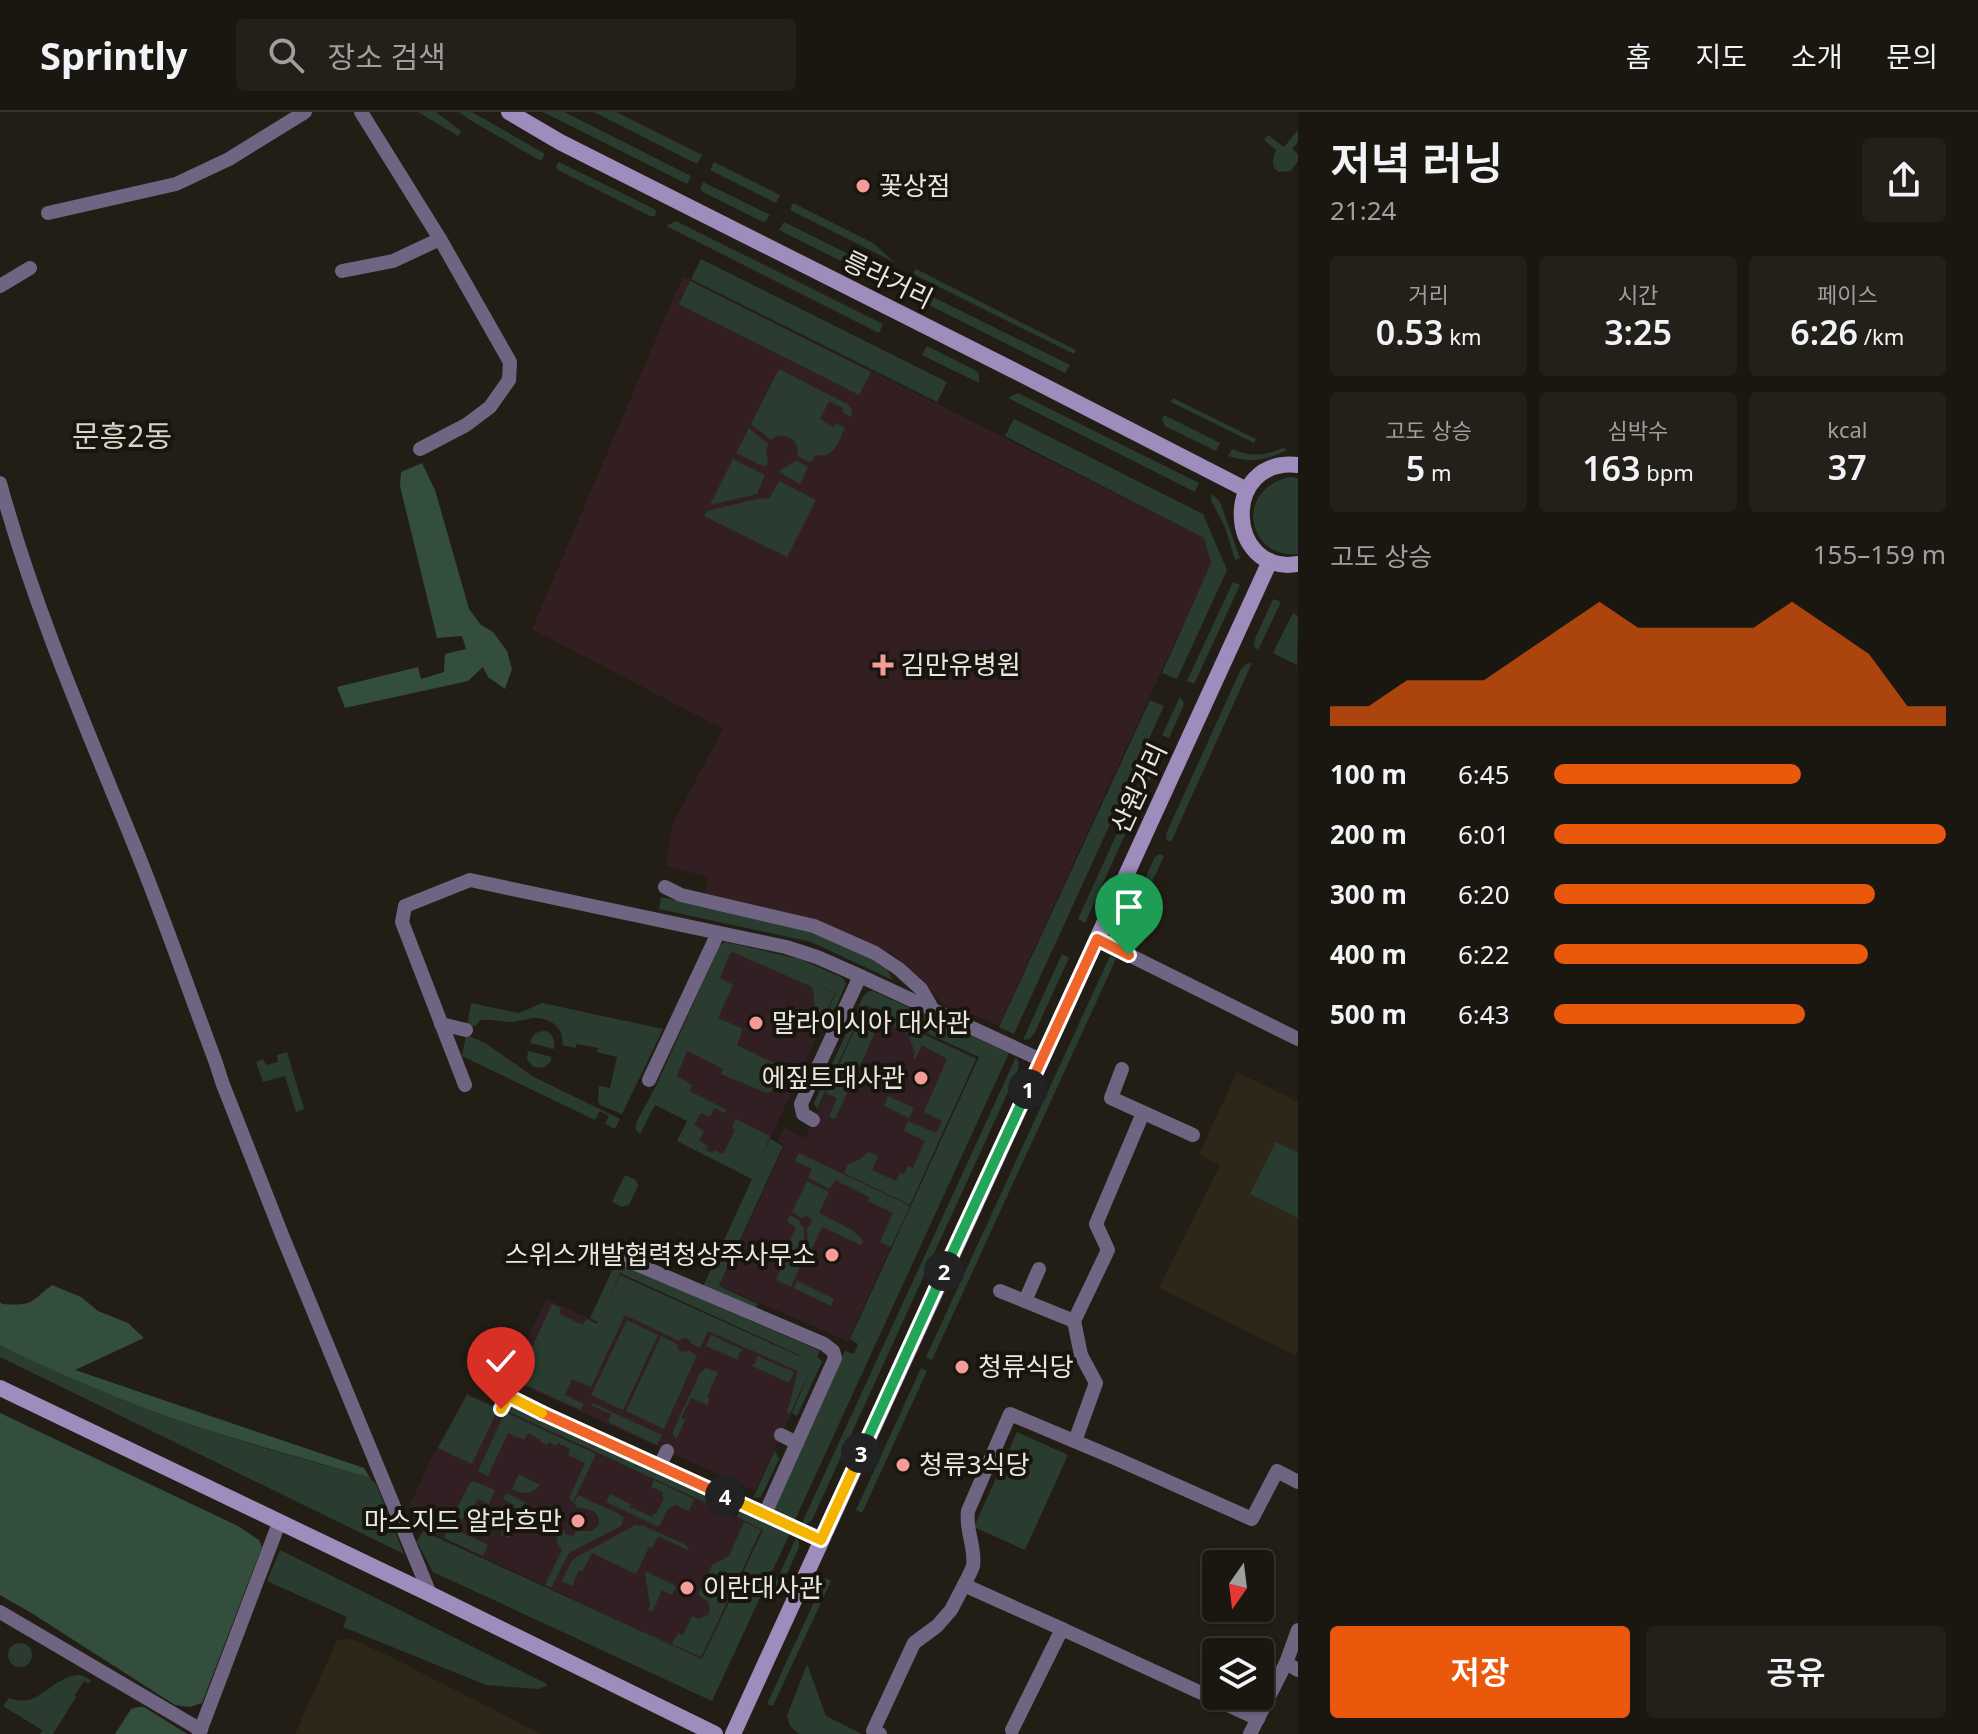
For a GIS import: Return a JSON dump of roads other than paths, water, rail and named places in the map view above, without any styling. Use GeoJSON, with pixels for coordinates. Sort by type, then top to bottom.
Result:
{"type":"FeatureCollection","features":[{"type":"Feature","properties":{"kind":"main road","name":"릉라거리"},"geometry":{"type":"LineString","coordinates":[[509,112],[560,142],[1247,490]]}},
{"type":"Feature","properties":{"kind":"main road"},"geometry":{"type":"LineString","coordinates":[[1298,465],[1278,465],[1264,472],[1251,483],[1243,497],[1240,513],[1242,530],[1250,545],[1262,556],[1270,561],[1298,564]]}},
{"type":"Feature","properties":{"kind":"main road","name":"산원거리"},"geometry":{"type":"LineString","coordinates":[[733,1734],[1270,561]]}},
{"type":"Feature","properties":{"kind":"main road"},"geometry":{"type":"LineString","coordinates":[[0,1388],[715,1734]]}},
{"type":"Feature","properties":{"kind":"street"},"geometry":{"type":"LineString","coordinates":[[48,213],[176,184],[229,159],[305,112]]}},
{"type":"Feature","properties":{"kind":"street"},"geometry":{"type":"LineString","coordinates":[[361,112],[440,239],[510,362],[509,380],[490,407],[466,425],[420,449]]}},
{"type":"Feature","properties":{"kind":"street"},"geometry":{"type":"LineString","coordinates":[[342,271],[393,261],[440,239]]}},
{"type":"Feature","properties":{"kind":"street"},"geometry":{"type":"LineString","coordinates":[[0,286],[30,268]]}},
{"type":"Feature","properties":{"kind":"street"},"geometry":{"type":"LineString","coordinates":[[0,483],[68,687],[136,851],[282,1235],[430,1594]]}},
{"type":"Feature","properties":{"kind":"street"},"geometry":{"type":"LineString","coordinates":[[465,1085],[402,922],[405,906],[470,880],[576,908],[718,933],[805,953],[1041,1060]]}},
{"type":"Feature","properties":{"kind":"street"},"geometry":{"type":"LineString","coordinates":[[665,887],[681,895],[814,926],[875,953],[921,989],[933,1011]]}},
{"type":"Feature","properties":{"kind":"street"},"geometry":{"type":"LineString","coordinates":[[649,1080],[718,933]]}},
{"type":"Feature","properties":{"kind":"street"},"geometry":{"type":"LineString","coordinates":[[1097,939],[1298,1039]]}},
{"type":"Feature","properties":{"kind":"street"},"geometry":{"type":"LineString","coordinates":[[813,1120],[803,1114],[801,1104],[826,1030],[860,976]]}},
{"type":"Feature","properties":{"kind":"street"},"geometry":{"type":"LineString","coordinates":[[441,1024],[466,1030]]}},
{"type":"Feature","properties":{"kind":"street"},"geometry":{"type":"LineString","coordinates":[[1122,1069],[1111,1098],[1193,1135]]}},
{"type":"Feature","properties":{"kind":"street"},"geometry":{"type":"LineString","coordinates":[[1075,1441],[1096,1383],[1081,1355],[1074,1321],[1108,1250],[1096,1224],[1143,1113]]}},
{"type":"Feature","properties":{"kind":"street"},"geometry":{"type":"LineString","coordinates":[[615,1255],[827,1338],[835,1358],[765,1514]]}},
{"type":"Feature","properties":{"kind":"street"},"geometry":{"type":"LineString","coordinates":[[1025,1301],[1039,1269]]}},
{"type":"Feature","properties":{"kind":"street"},"geometry":{"type":"LineString","coordinates":[[1000,1291],[1074,1321]]}},
{"type":"Feature","properties":{"kind":"street"},"geometry":{"type":"LineString","coordinates":[[483,1349],[481,1368],[485,1379],[504,1403],[659,1467],[725,1504],[765,1514],[821,1540]]}},
{"type":"Feature","properties":{"kind":"street"},"geometry":{"type":"LineString","coordinates":[[880,1734],[873,1731],[914,1643],[937,1626],[951,1610],[973,1566],[968,1511],[1010,1414],[1252,1519],[1277,1471],[1298,1482]]}},
{"type":"Feature","properties":{"kind":"street"},"geometry":{"type":"LineString","coordinates":[[781,1435],[797,1443]]}},
{"type":"Feature","properties":{"kind":"street"},"geometry":{"type":"LineString","coordinates":[[659,1467],[667,1451]]}},
{"type":"Feature","properties":{"kind":"street"},"geometry":{"type":"LineString","coordinates":[[0,1612],[200,1732],[279,1523]]}},
{"type":"Feature","properties":{"kind":"street"},"geometry":{"type":"LineString","coordinates":[[964,1585],[1258,1719]]}},
{"type":"Feature","properties":{"kind":"street"},"geometry":{"type":"LineString","coordinates":[[1015,1733],[1062,1629]]}},
{"type":"Feature","properties":{"kind":"street"},"geometry":{"type":"LineString","coordinates":[[1250,1734],[1292,1666],[1298,1630]]}},
{"type":"Feature","properties":{"kind":"place","name":"꽃상점"},"geometry":{"type":"Point","coordinates":[863,186]}},
{"type":"Feature","properties":{"kind":"place","name":"김만유병원"},"geometry":{"type":"Point","coordinates":[883,665]}},
{"type":"Feature","properties":{"kind":"place","name":"말라이시아 대사관"},"geometry":{"type":"Point","coordinates":[756,1023]}},
{"type":"Feature","properties":{"kind":"place","name":"에짚트대사관"},"geometry":{"type":"Point","coordinates":[921,1078]}},
{"type":"Feature","properties":{"kind":"place","name":"스위스개발협력청상주사무소"},"geometry":{"type":"Point","coordinates":[832,1255]}},
{"type":"Feature","properties":{"kind":"place","name":"청류식당"},"geometry":{"type":"Point","coordinates":[962,1367]}},
{"type":"Feature","properties":{"kind":"place","name":"청류3식당"},"geometry":{"type":"Point","coordinates":[903,1465]}},
{"type":"Feature","properties":{"kind":"place","name":"마스지드 알라흐만"},"geometry":{"type":"Point","coordinates":[578,1521]}},
{"type":"Feature","properties":{"kind":"place","name":"이란대사관"},"geometry":{"type":"Point","coordinates":[687,1588]}},
{"type":"Feature","properties":{"kind":"district","name":"문흥2동"},"geometry":{"type":"Point","coordinates":[122,437]}}]}
